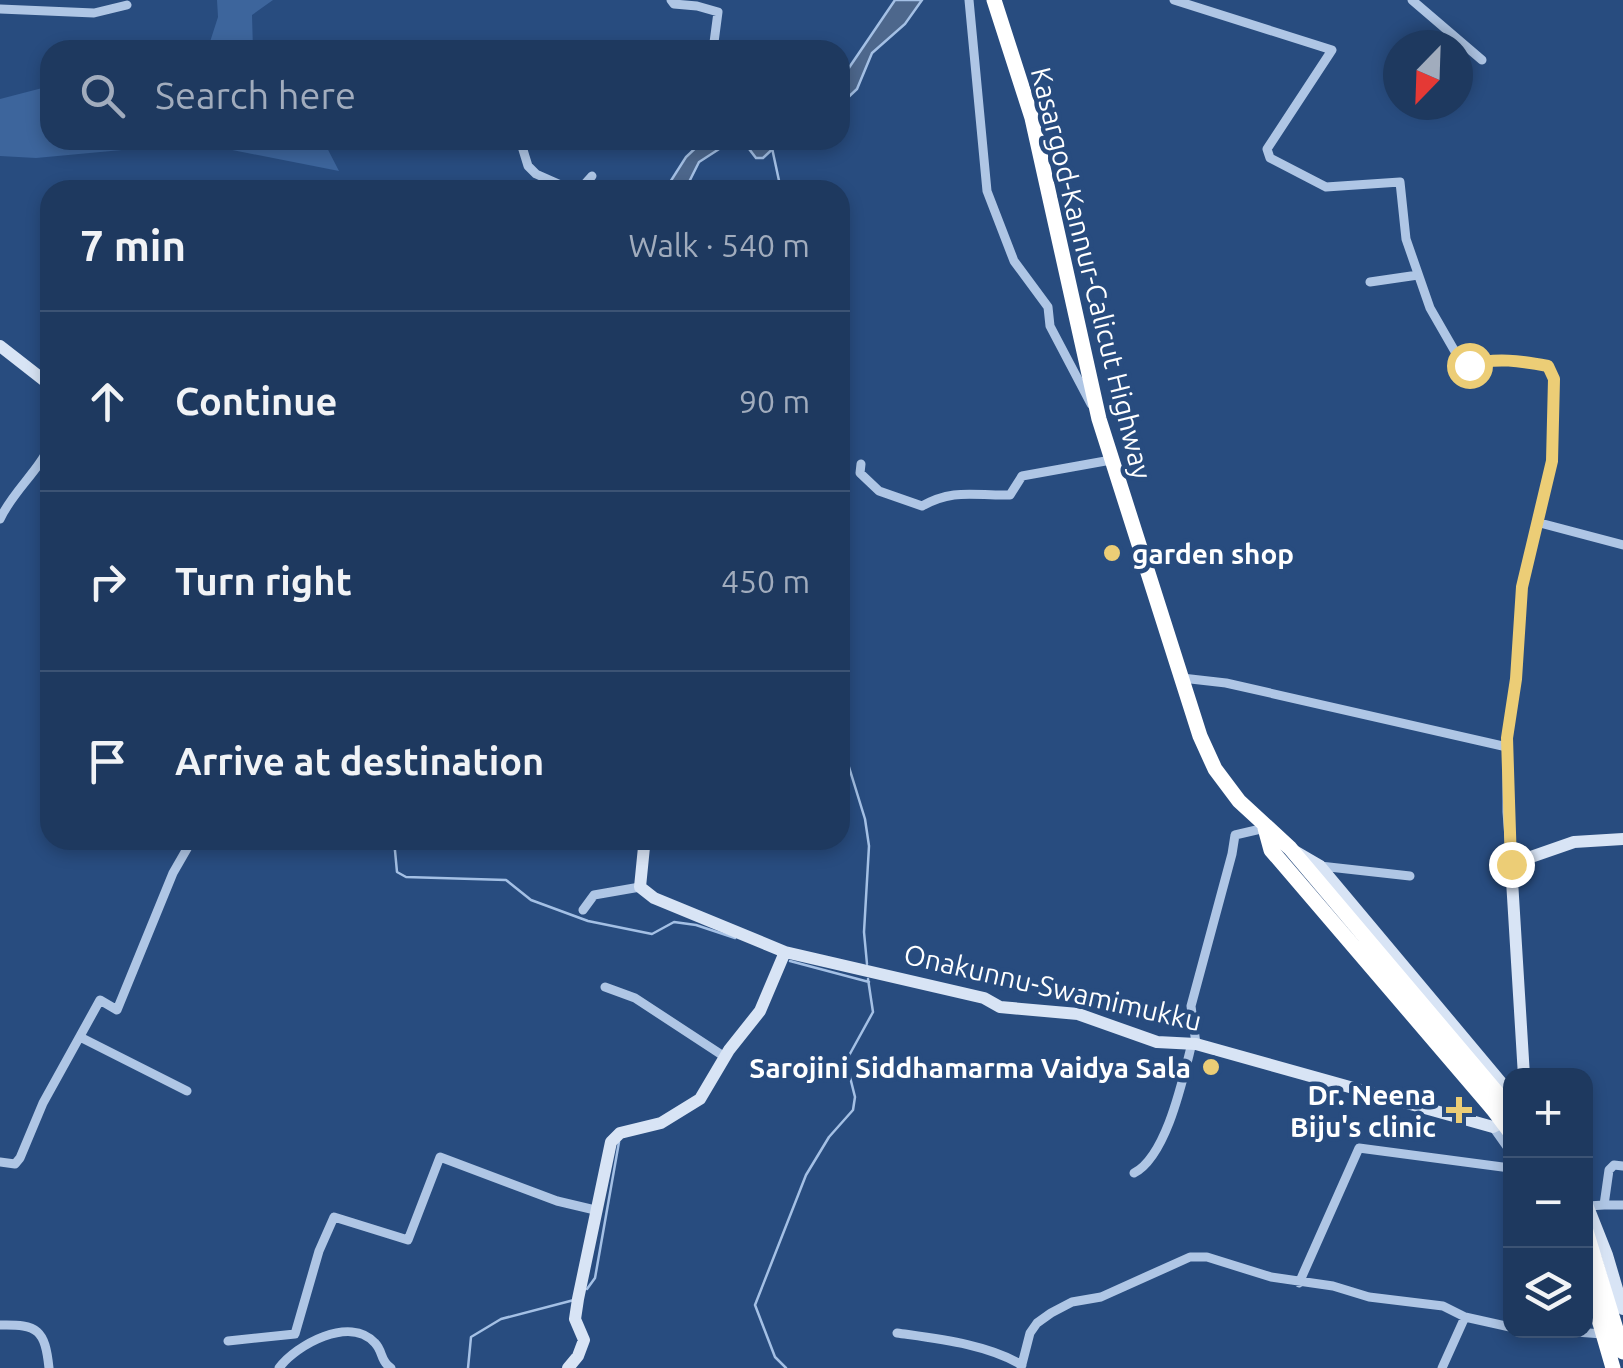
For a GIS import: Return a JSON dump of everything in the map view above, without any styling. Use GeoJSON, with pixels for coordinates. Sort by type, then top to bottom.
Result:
{"type":"FeatureCollection","features":[{"type":"Feature","properties":{"kind":"highway","name":"Kasargod-Kannur-Calicut Highway"},"geometry":{"type":"LineString","coordinates":[[994,0],[1032,118],[1099,420],[1200,736],[1215,769],[1239,802],[1290,848],[1503,1101]]}},
{"type":"Feature","properties":{"kind":"highway","name":"Kasargod-Kannur-Calicut Highway"},"geometry":{"type":"LineString","coordinates":[[1265,828],[1272,850],[1503,1101]]}},
{"type":"Feature","properties":{"kind":"highway"},"geometry":{"type":"LineString","coordinates":[[1591,1248],[1623,1352]]}},
{"type":"Feature","properties":{"kind":"highway"},"geometry":{"type":"LineString","coordinates":[[1593,1299],[1613,1368]]}},
{"type":"Feature","properties":{"kind":"street"},"geometry":{"type":"LineString","coordinates":[[671,0],[674,4],[718,12],[714,40]]}},
{"type":"Feature","properties":{"kind":"street"},"geometry":{"type":"LineString","coordinates":[[969,0],[987,191],[1014,260],[1048,307],[1050,326],[1099,420]]}},
{"type":"Feature","properties":{"kind":"street"},"geometry":{"type":"LineString","coordinates":[[1174,0],[1332,50],[1267,149],[1270,158],[1326,187],[1400,182],[1406,239],[1418,275],[1430,308],[1461,362],[1469,365],[1486,360],[1520,361],[1548,366],[1554,379],[1552,461],[1522,587],[1508,747],[1524,1068]]}},
{"type":"Feature","properties":{"kind":"street"},"geometry":{"type":"LineString","coordinates":[[1412,0],[1482,60]]}},
{"type":"Feature","properties":{"kind":"street"},"geometry":{"type":"LineString","coordinates":[[0,9],[94,13],[127,5]]}},
{"type":"Feature","properties":{"kind":"street"},"geometry":{"type":"LineString","coordinates":[[523,150],[528,166],[551,180]]}},
{"type":"Feature","properties":{"kind":"street"},"geometry":{"type":"LineString","coordinates":[[588,180],[592,176]]}},
{"type":"Feature","properties":{"kind":"street"},"geometry":{"type":"LineString","coordinates":[[1370,282],[1418,275]]}},
{"type":"Feature","properties":{"kind":"street"},"geometry":{"type":"LineString","coordinates":[[0,346],[40,377]]}},
{"type":"Feature","properties":{"kind":"street"},"geometry":{"type":"LineString","coordinates":[[861,464],[860,472],[879,491],[922,506],[940,495],[1010,495],[1022,476],[1111,460]]}},
{"type":"Feature","properties":{"kind":"street"},"geometry":{"type":"LineString","coordinates":[[0,519],[10,499],[40,462]]}},
{"type":"Feature","properties":{"kind":"street"},"geometry":{"type":"LineString","coordinates":[[1540,523],[1623,546]]}},
{"type":"Feature","properties":{"kind":"street"},"geometry":{"type":"LineString","coordinates":[[1182,678],[1226,682],[1508,747]]}},
{"type":"Feature","properties":{"kind":"street"},"geometry":{"type":"LineString","coordinates":[[1134,1173],[1145,1168],[1178,1099],[1194,1043],[1191,1006],[1234,835],[1265,828]]}},
{"type":"Feature","properties":{"kind":"street"},"geometry":{"type":"LineString","coordinates":[[1511,864],[1574,842],[1623,839]]}},
{"type":"Feature","properties":{"kind":"street"},"geometry":{"type":"LineString","coordinates":[[1290,848],[1320,866],[1503,1101]]}},
{"type":"Feature","properties":{"kind":"street"},"geometry":{"type":"LineString","coordinates":[[0,1162],[15,1164],[20,1158],[43,1104],[100,1000],[117,1010],[173,873],[186,850]]}},
{"type":"Feature","properties":{"kind":"street"},"geometry":{"type":"LineString","coordinates":[[582,910],[594,895],[640,886],[644,850]]}},
{"type":"Feature","properties":{"kind":"street"},"geometry":{"type":"LineString","coordinates":[[1320,866],[1410,876]]}},
{"type":"Feature","properties":{"kind":"street","name":"Onakunnu-Swamimukku"},"geometry":{"type":"LineString","coordinates":[[640,886],[654,898],[785,952],[984,998],[1000,1007],[1078,1014],[1157,1042],[1194,1043],[1493,1127]]}},
{"type":"Feature","properties":{"kind":"street"},"geometry":{"type":"LineString","coordinates":[[568,1368],[584,1340],[575,1319],[611,1142],[620,1133],[660,1123],[700,1099],[725,1057],[760,1011],[785,952]]}},
{"type":"Feature","properties":{"kind":"street"},"geometry":{"type":"LineString","coordinates":[[605,987],[636,998],[725,1057]]}},
{"type":"Feature","properties":{"kind":"street"},"geometry":{"type":"LineString","coordinates":[[80,1037],[187,1091]]}},
{"type":"Feature","properties":{"kind":"street"},"geometry":{"type":"LineString","coordinates":[[1503,1122],[1493,1127],[1503,1141]]}},
{"type":"Feature","properties":{"kind":"street"},"geometry":{"type":"LineString","coordinates":[[1299,1283],[1359,1148],[1503,1167]]}},
{"type":"Feature","properties":{"kind":"street"},"geometry":{"type":"LineString","coordinates":[[228,1341],[295,1334],[319,1250],[334,1217],[408,1240],[440,1156],[557,1201],[595,1210]]}},
{"type":"Feature","properties":{"kind":"street"},"geometry":{"type":"LineString","coordinates":[[1604,1204],[1610,1170],[1614,1165],[1623,1166]]}},
{"type":"Feature","properties":{"kind":"street"},"geometry":{"type":"LineString","coordinates":[[1593,1204],[1623,1206]]}},
{"type":"Feature","properties":{"kind":"street"},"geometry":{"type":"LineString","coordinates":[[1593,1222],[1623,1309]]}},
{"type":"Feature","properties":{"kind":"street"},"geometry":{"type":"LineString","coordinates":[[897,1332],[1006,1356],[1022,1367],[1030,1333],[1036,1323],[1051,1313],[1072,1302],[1101,1297],[1190,1257],[1228,1262],[1299,1283],[1333,1286],[1369,1297],[1443,1306],[1465,1317],[1503,1325]]}},
{"type":"Feature","properties":{"kind":"street"},"geometry":{"type":"LineString","coordinates":[[1442,1368],[1465,1317]]}},
{"type":"Feature","properties":{"kind":"street"},"geometry":{"type":"LineString","coordinates":[[0,1325],[22,1324],[42,1334],[49,1368]]}},
{"type":"Feature","properties":{"kind":"street"},"geometry":{"type":"LineString","coordinates":[[278,1368],[290,1352],[304,1344],[346,1332],[370,1338],[391,1368]]}},
{"type":"Feature","properties":{"kind":"street"},"geometry":{"type":"LineString","coordinates":[[1593,1333],[1604,1334]]}},
{"type":"Feature","properties":{"kind":"shaded area"},"geometry":{"type":"Polygon","coordinates":[[[217,0],[273,0],[252,15],[253,40],[211,40],[218,17],[217,0]]]}},
{"type":"Feature","properties":{"kind":"shaded area"},"geometry":{"type":"Polygon","coordinates":[[[895,0],[922,0],[905,24],[872,53],[857,89],[850,96],[850,66],[895,0]]]}},
{"type":"Feature","properties":{"kind":"shaded area"},"geometry":{"type":"Polygon","coordinates":[[[40,89],[40,150],[122,150],[36,158],[0,156],[0,99],[40,89]]]}},
{"type":"Feature","properties":{"kind":"shaded area"},"geometry":{"type":"Polygon","coordinates":[[[232,150],[328,150],[339,171],[232,150]]]}},
{"type":"Feature","properties":{"kind":"shaded area"},"geometry":{"type":"Polygon","coordinates":[[[693,150],[718,150],[699,162],[690,180],[671,180],[693,150]]]}},
{"type":"Feature","properties":{"kind":"shaded area"},"geometry":{"type":"Polygon","coordinates":[[[750,150],[772,150],[763,158],[756,158],[750,150]]]}},
{"type":"Feature","properties":{"kind":"waterway"},"geometry":{"type":"LineString","coordinates":[[772,150],[779,180]]}},
{"type":"Feature","properties":{"kind":"waterway"},"geometry":{"type":"LineString","coordinates":[[850,770],[869,846],[864,932],[867,964]]}},
{"type":"Feature","properties":{"kind":"waterway"},"geometry":{"type":"LineString","coordinates":[[395,850],[397,872],[406,877],[506,880],[531,900],[588,921],[652,934],[674,922],[735,938]]}},
{"type":"Feature","properties":{"kind":"waterway"},"geometry":{"type":"LineString","coordinates":[[790,961],[869,982]]}},
{"type":"Feature","properties":{"kind":"waterway"},"geometry":{"type":"LineString","coordinates":[[786,1368],[775,1357],[755,1305],[806,1175],[829,1137],[853,1110],[855,1097],[846,1061],[873,1012],[868,979]]}},
{"type":"Feature","properties":{"kind":"waterway"},"geometry":{"type":"LineString","coordinates":[[587,1289],[595,1278],[619,1142]]}},
{"type":"Feature","properties":{"kind":"waterway"},"geometry":{"type":"LineString","coordinates":[[468,1368],[471,1337],[501,1319],[574,1300]]}},
{"type":"Feature","properties":{"kind":"place","name":"garden shop"},"geometry":{"type":"Point","coordinates":[1112,553]}},
{"type":"Feature","properties":{"kind":"place","name":"Sarojini Siddhamarma Vaidya Sala"},"geometry":{"type":"Point","coordinates":[1211,1067]}},
{"type":"Feature","properties":{"kind":"place","name":"Dr. Neena Biju's clinic"},"geometry":{"type":"Point","coordinates":[1459,1110]}},
{"type":"Feature","properties":{"kind":"route"},"geometry":{"type":"LineString","coordinates":[[1469,365],[1486,360],[1520,361],[1548,366],[1554,379],[1552,461],[1522,587],[1516,679],[1507,738],[1511,864]]}}]}
